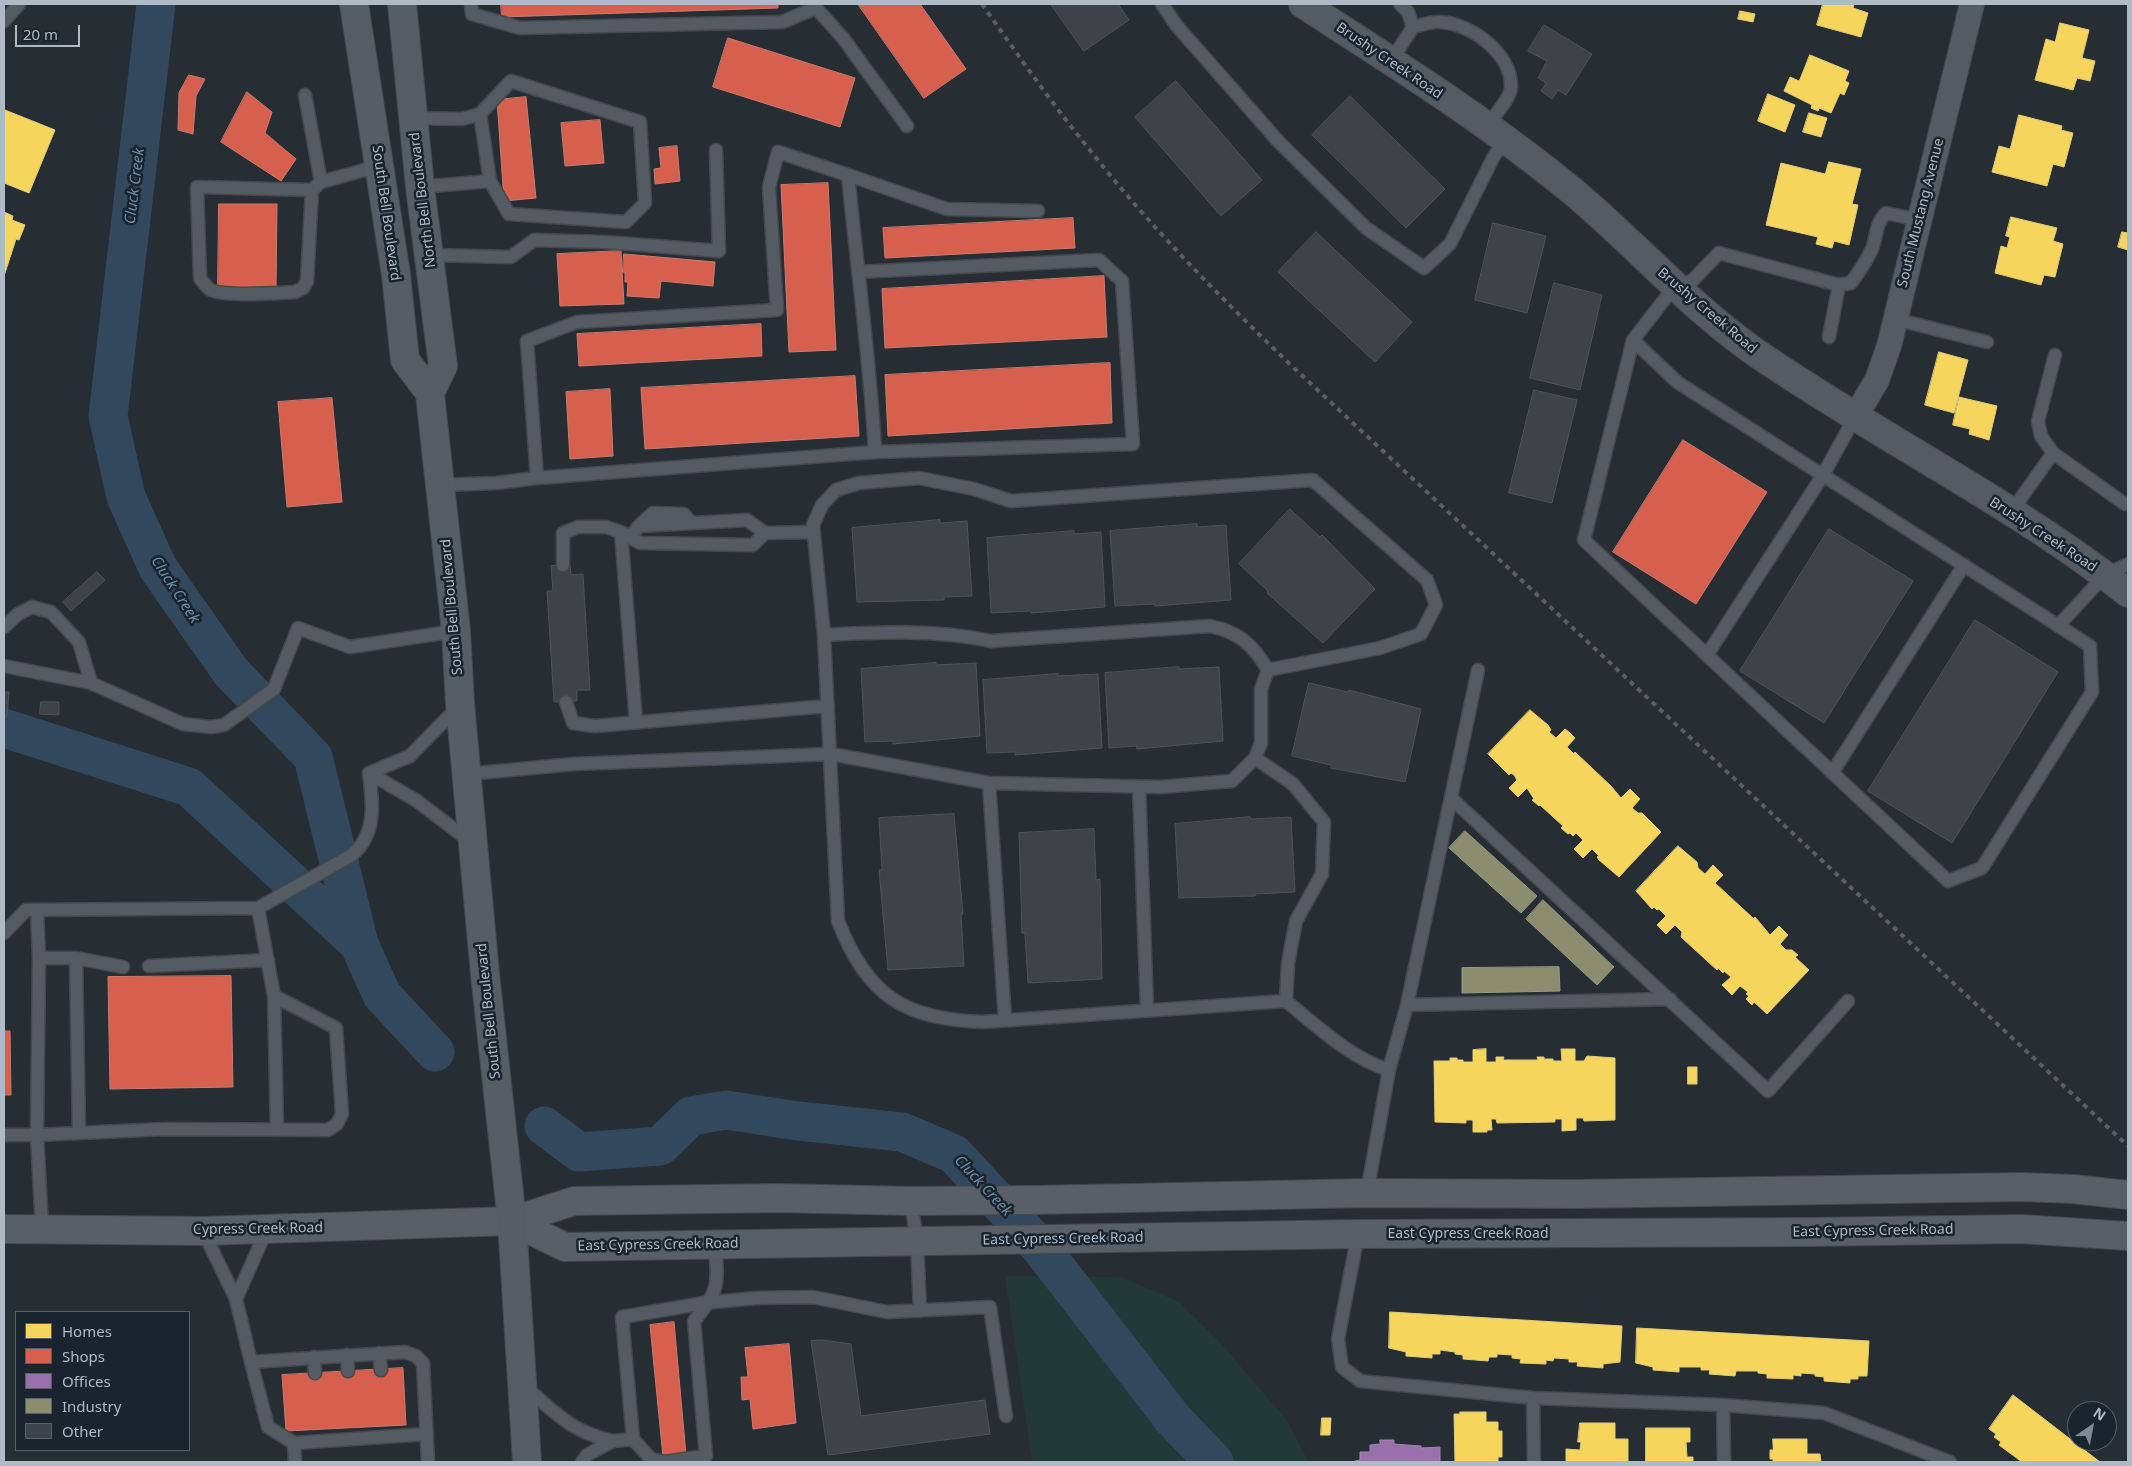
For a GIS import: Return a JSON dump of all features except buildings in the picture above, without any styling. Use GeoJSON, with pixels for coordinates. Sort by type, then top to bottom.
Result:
{"type":"FeatureCollection","features":[{"type":"Feature","properties":{"kind":"main road","name":"South Bell Boulevard"},"geometry":{"type":"LineString","coordinates":[[354,4],[396,275],[405,360],[430,393],[456,631],[460,704],[473,843],[512,1221],[527,1462]]}},
{"type":"Feature","properties":{"kind":"main road","name":"North Bell Boulevard"},"geometry":{"type":"LineString","coordinates":[[402,4],[420,187],[444,366],[430,393]]}},
{"type":"Feature","properties":{"kind":"main road"},"geometry":{"type":"LineString","coordinates":[[512,1221],[574,1201],[776,1198],[911,1201],[1035,1200],[1367,1193],[1576,1194],[2022,1187],[2097,1191],[2128,1196]]}},
{"type":"Feature","properties":{"kind":"main road"},"geometry":{"type":"LineString","coordinates":[[1358,1234],[1367,1193]]}},
{"type":"Feature","properties":{"kind":"main road","name":"Cypress Creek Road"},"geometry":{"type":"LineString","coordinates":[[4,1229],[203,1231],[512,1221]]}},
{"type":"Feature","properties":{"kind":"main road","name":"East Cypress Creek Road"},"geometry":{"type":"LineString","coordinates":[[512,1221],[566,1247],[1358,1234],[2021,1229],[2128,1236]]}},
{"type":"Feature","properties":{"kind":"street","name":"Brushy Creek Road"},"geometry":{"type":"LineString","coordinates":[[1303,4],[1496,132],[1574,192],[1675,286],[1754,351],[1855,417],[2010,512],[2116,569],[2128,593]]}},
{"type":"Feature","properties":{"kind":"street","name":"South Mustang Avenue"},"geometry":{"type":"LineString","coordinates":[[1855,417],[1877,380],[1895,319],[1972,4]]}},
{"type":"Feature","properties":{"kind":"lane"},"geometry":{"type":"LineString","coordinates":[[4,21],[19,4]]}},
{"type":"Feature","properties":{"kind":"lane"},"geometry":{"type":"LineString","coordinates":[[471,4],[472,14],[520,28],[782,22],[814,6],[843,38],[907,126]]}},
{"type":"Feature","properties":{"kind":"lane"},"geometry":{"type":"LineString","coordinates":[[1162,4],[1176,25],[1278,141],[1366,228],[1424,268],[1450,244],[1493,158],[1496,132],[1511,87],[1507,70],[1498,52],[1462,26],[1439,21],[1413,27],[1391,61]]}},
{"type":"Feature","properties":{"kind":"lane"},"geometry":{"type":"LineString","coordinates":[[1400,4],[1408,12],[1413,27]]}},
{"type":"Feature","properties":{"kind":"lane"},"geometry":{"type":"LineString","coordinates":[[414,118],[462,119],[480,114],[512,81],[640,122],[645,204],[626,222],[510,214],[490,182],[480,114]]}},
{"type":"Feature","properties":{"kind":"lane"},"geometry":{"type":"LineString","coordinates":[[305,95],[316,186],[308,281],[303,288],[295,292],[242,293],[211,290],[200,278],[197,187],[316,186],[379,166]]}},
{"type":"Feature","properties":{"kind":"lane"},"geometry":{"type":"LineString","coordinates":[[429,255],[510,258],[534,240],[604,242],[719,251],[716,150]]}},
{"type":"Feature","properties":{"kind":"lane"},"geometry":{"type":"LineString","coordinates":[[537,478],[527,341],[577,322],[777,310],[769,187],[778,152],[947,209],[1038,211]]}},
{"type":"Feature","properties":{"kind":"lane"},"geometry":{"type":"LineString","coordinates":[[848,175],[871,376],[875,452]]}},
{"type":"Feature","properties":{"kind":"lane"},"geometry":{"type":"LineString","coordinates":[[420,187],[490,182]]}},
{"type":"Feature","properties":{"kind":"lane"},"geometry":{"type":"LineString","coordinates":[[1633,340],[1677,382],[2090,646],[2092,692],[1982,868],[1948,881],[1584,540],[1633,340],[1675,286],[1692,281],[1719,253],[1839,286],[1851,283],[1862,269],[1873,247],[1879,220],[1886,213],[1919,220]]}},
{"type":"Feature","properties":{"kind":"lane"},"geometry":{"type":"LineString","coordinates":[[440,485],[496,483],[537,478],[875,452],[1132,444],[1122,281],[1099,260],[858,272]]}},
{"type":"Feature","properties":{"kind":"lane"},"geometry":{"type":"LineString","coordinates":[[1829,337],[1839,286]]}},
{"type":"Feature","properties":{"kind":"lane"},"geometry":{"type":"LineString","coordinates":[[1895,319],[1987,342]]}},
{"type":"Feature","properties":{"kind":"lane"},"geometry":{"type":"LineString","coordinates":[[2055,354],[2038,421],[2041,436],[2053,453],[2125,504]]}},
{"type":"Feature","properties":{"kind":"lane"},"geometry":{"type":"LineString","coordinates":[[1706,655],[1823,475],[1855,417]]}},
{"type":"Feature","properties":{"kind":"lane"},"geometry":{"type":"LineString","coordinates":[[2010,512],[2053,453]]}},
{"type":"Feature","properties":{"kind":"lane"},"geometry":{"type":"LineString","coordinates":[[1268,670],[1380,648],[1421,634],[1436,605],[1427,580],[1313,480],[1011,501],[974,489],[920,478],[859,483],[836,490],[822,505],[814,525],[814,532],[824,635],[838,920],[854,957],[880,989],[896,1003],[938,1018],[982,1022],[1286,1001],[1340,1043],[1374,1065],[1389,1070]]}},
{"type":"Feature","properties":{"kind":"lane"},"geometry":{"type":"LineString","coordinates":[[563,565],[562,533],[578,527],[606,527],[631,531],[691,523],[746,520],[765,533],[814,532]]}},
{"type":"Feature","properties":{"kind":"lane"},"geometry":{"type":"LineString","coordinates":[[631,531],[640,543],[753,545],[765,533]]}},
{"type":"Feature","properties":{"kind":"lane"},"geometry":{"type":"LineString","coordinates":[[631,531],[636,722]]}},
{"type":"Feature","properties":{"kind":"lane"},"geometry":{"type":"LineString","coordinates":[[1832,773],[1964,565]]}},
{"type":"Feature","properties":{"kind":"lane"},"geometry":{"type":"LineString","coordinates":[[2058,626],[2116,569]]}},
{"type":"Feature","properties":{"kind":"lane"},"geometry":{"type":"LineString","coordinates":[[4,627],[18,614],[32,607],[51,612],[79,642],[91,682]]}},
{"type":"Feature","properties":{"kind":"lane"},"geometry":{"type":"LineString","coordinates":[[467,774],[574,764],[831,754],[989,784],[1139,787],[1232,781],[1254,758],[1261,744],[1261,689],[1268,670],[1257,650],[1244,638],[1227,630],[1210,626],[991,641],[959,634],[930,632],[824,635]]}},
{"type":"Feature","properties":{"kind":"lane"},"geometry":{"type":"LineString","coordinates":[[4,666],[91,682],[184,724],[211,727],[224,725],[274,688],[298,628],[350,647],[456,631]]}},
{"type":"Feature","properties":{"kind":"lane"},"geometry":{"type":"LineString","coordinates":[[1367,1193],[1389,1070],[1407,1005],[1478,670]]}},
{"type":"Feature","properties":{"kind":"lane"},"geometry":{"type":"LineString","coordinates":[[566,702],[572,724],[595,726],[828,706]]}},
{"type":"Feature","properties":{"kind":"lane"},"geometry":{"type":"LineString","coordinates":[[369,773],[410,756],[460,704]]}},
{"type":"Feature","properties":{"kind":"lane"},"geometry":{"type":"LineString","coordinates":[[1254,758],[1293,784],[1324,822],[1322,874],[1296,922],[1288,963],[1286,1001]]}},
{"type":"Feature","properties":{"kind":"lane"},"geometry":{"type":"LineString","coordinates":[[4,933],[26,910],[258,908],[352,855],[361,847],[370,826],[372,798],[369,773]]}},
{"type":"Feature","properties":{"kind":"lane"},"geometry":{"type":"LineString","coordinates":[[369,773],[417,801],[473,843]]}},
{"type":"Feature","properties":{"kind":"lane"},"geometry":{"type":"LineString","coordinates":[[989,784],[1005,1020]]}},
{"type":"Feature","properties":{"kind":"lane"},"geometry":{"type":"LineString","coordinates":[[1139,787],[1147,1010]]}},
{"type":"Feature","properties":{"kind":"lane"},"geometry":{"type":"LineString","coordinates":[[1451,798],[1768,1091],[1848,1001]]}},
{"type":"Feature","properties":{"kind":"lane"},"geometry":{"type":"LineString","coordinates":[[258,908],[274,996],[277,1130]]}},
{"type":"Feature","properties":{"kind":"lane"},"geometry":{"type":"LineString","coordinates":[[37,910],[39,958],[37,1135],[42,1228]]}},
{"type":"Feature","properties":{"kind":"lane"},"geometry":{"type":"LineString","coordinates":[[39,958],[76,958],[123,967]]}},
{"type":"Feature","properties":{"kind":"lane"},"geometry":{"type":"LineString","coordinates":[[76,958],[79,1133]]}},
{"type":"Feature","properties":{"kind":"lane"},"geometry":{"type":"LineString","coordinates":[[149,966],[268,960]]}},
{"type":"Feature","properties":{"kind":"lane"},"geometry":{"type":"LineString","coordinates":[[4,1135],[165,1129],[328,1130],[337,1124],[342,1114],[336,1028],[274,996]]}},
{"type":"Feature","properties":{"kind":"lane"},"geometry":{"type":"LineString","coordinates":[[1407,1005],[1670,999]]}},
{"type":"Feature","properties":{"kind":"lane"},"geometry":{"type":"LineString","coordinates":[[911,1201],[917,1242],[920,1311]]}},
{"type":"Feature","properties":{"kind":"lane"},"geometry":{"type":"LineString","coordinates":[[236,1299],[267,1229]]}},
{"type":"Feature","properties":{"kind":"lane"},"geometry":{"type":"LineString","coordinates":[[203,1231],[236,1299],[268,1427],[294,1443],[321,1436],[386,1432],[427,1434]]}},
{"type":"Feature","properties":{"kind":"lane"},"geometry":{"type":"LineString","coordinates":[[1358,1234],[1338,1338],[1342,1367],[1360,1381],[1533,1398],[1723,1406],[1824,1413],[1950,1462]]}},
{"type":"Feature","properties":{"kind":"lane"},"geometry":{"type":"LineString","coordinates":[[715,1245],[717,1287],[708,1303],[694,1321],[706,1456],[665,1462],[651,1459],[632,1439],[622,1317],[708,1303],[756,1298],[812,1297],[887,1312],[990,1307],[1006,1416]]}},
{"type":"Feature","properties":{"kind":"lane"},"geometry":{"type":"LineString","coordinates":[[251,1362],[405,1352],[416,1356],[422,1363],[428,1462]]}},
{"type":"Feature","properties":{"kind":"lane"},"geometry":{"type":"LineString","coordinates":[[379,1353],[381,1370]]}},
{"type":"Feature","properties":{"kind":"lane"},"geometry":{"type":"LineString","coordinates":[[347,1355],[348,1372]]}},
{"type":"Feature","properties":{"kind":"lane"},"geometry":{"type":"LineString","coordinates":[[314,1357],[315,1374]]}},
{"type":"Feature","properties":{"kind":"lane"},"geometry":{"type":"LineString","coordinates":[[522,1384],[567,1423],[588,1435],[613,1441],[632,1439]]}},
{"type":"Feature","properties":{"kind":"lane"},"geometry":{"type":"LineString","coordinates":[[1533,1398],[1534,1462]]}},
{"type":"Feature","properties":{"kind":"lane"},"geometry":{"type":"LineString","coordinates":[[1723,1406],[1724,1462]]}},
{"type":"Feature","properties":{"kind":"lane"},"geometry":{"type":"LineString","coordinates":[[582,1462],[588,1455],[613,1441]]}},
{"type":"Feature","properties":{"kind":"lane"},"geometry":{"type":"LineString","coordinates":[[294,1443],[296,1462]]}},
{"type":"Feature","properties":{"kind":"green space"},"geometry":{"type":"Polygon","coordinates":[[[1005,1276],[1122,1277],[1179,1302],[1220,1342],[1286,1419],[1309,1462],[1032,1462],[1005,1276]]]}},
{"type":"Feature","properties":{"kind":"waterway","name":"Cluck Creek"},"geometry":{"type":"LineString","coordinates":[[156,4],[108,416],[126,497],[158,568],[231,672],[313,757],[359,944],[382,995],[435,1052]]}},
{"type":"Feature","properties":{"kind":"waterway"},"geometry":{"type":"LineString","coordinates":[[4,728],[189,787],[359,944]]}},
{"type":"Feature","properties":{"kind":"waterway","name":"Cluck Creek"},"geometry":{"type":"LineString","coordinates":[[544,1126],[579,1152],[660,1146],[691,1116],[726,1110],[798,1121],[902,1132],[954,1154],[1040,1247],[1173,1419],[1214,1462]]}},
{"type":"Feature","properties":{"kind":"railway"},"geometry":{"type":"LineString","coordinates":[[982,4],[1052,102],[1120,187],[1192,267],[1243,318],[1294,368],[2128,1146]]}}]}
